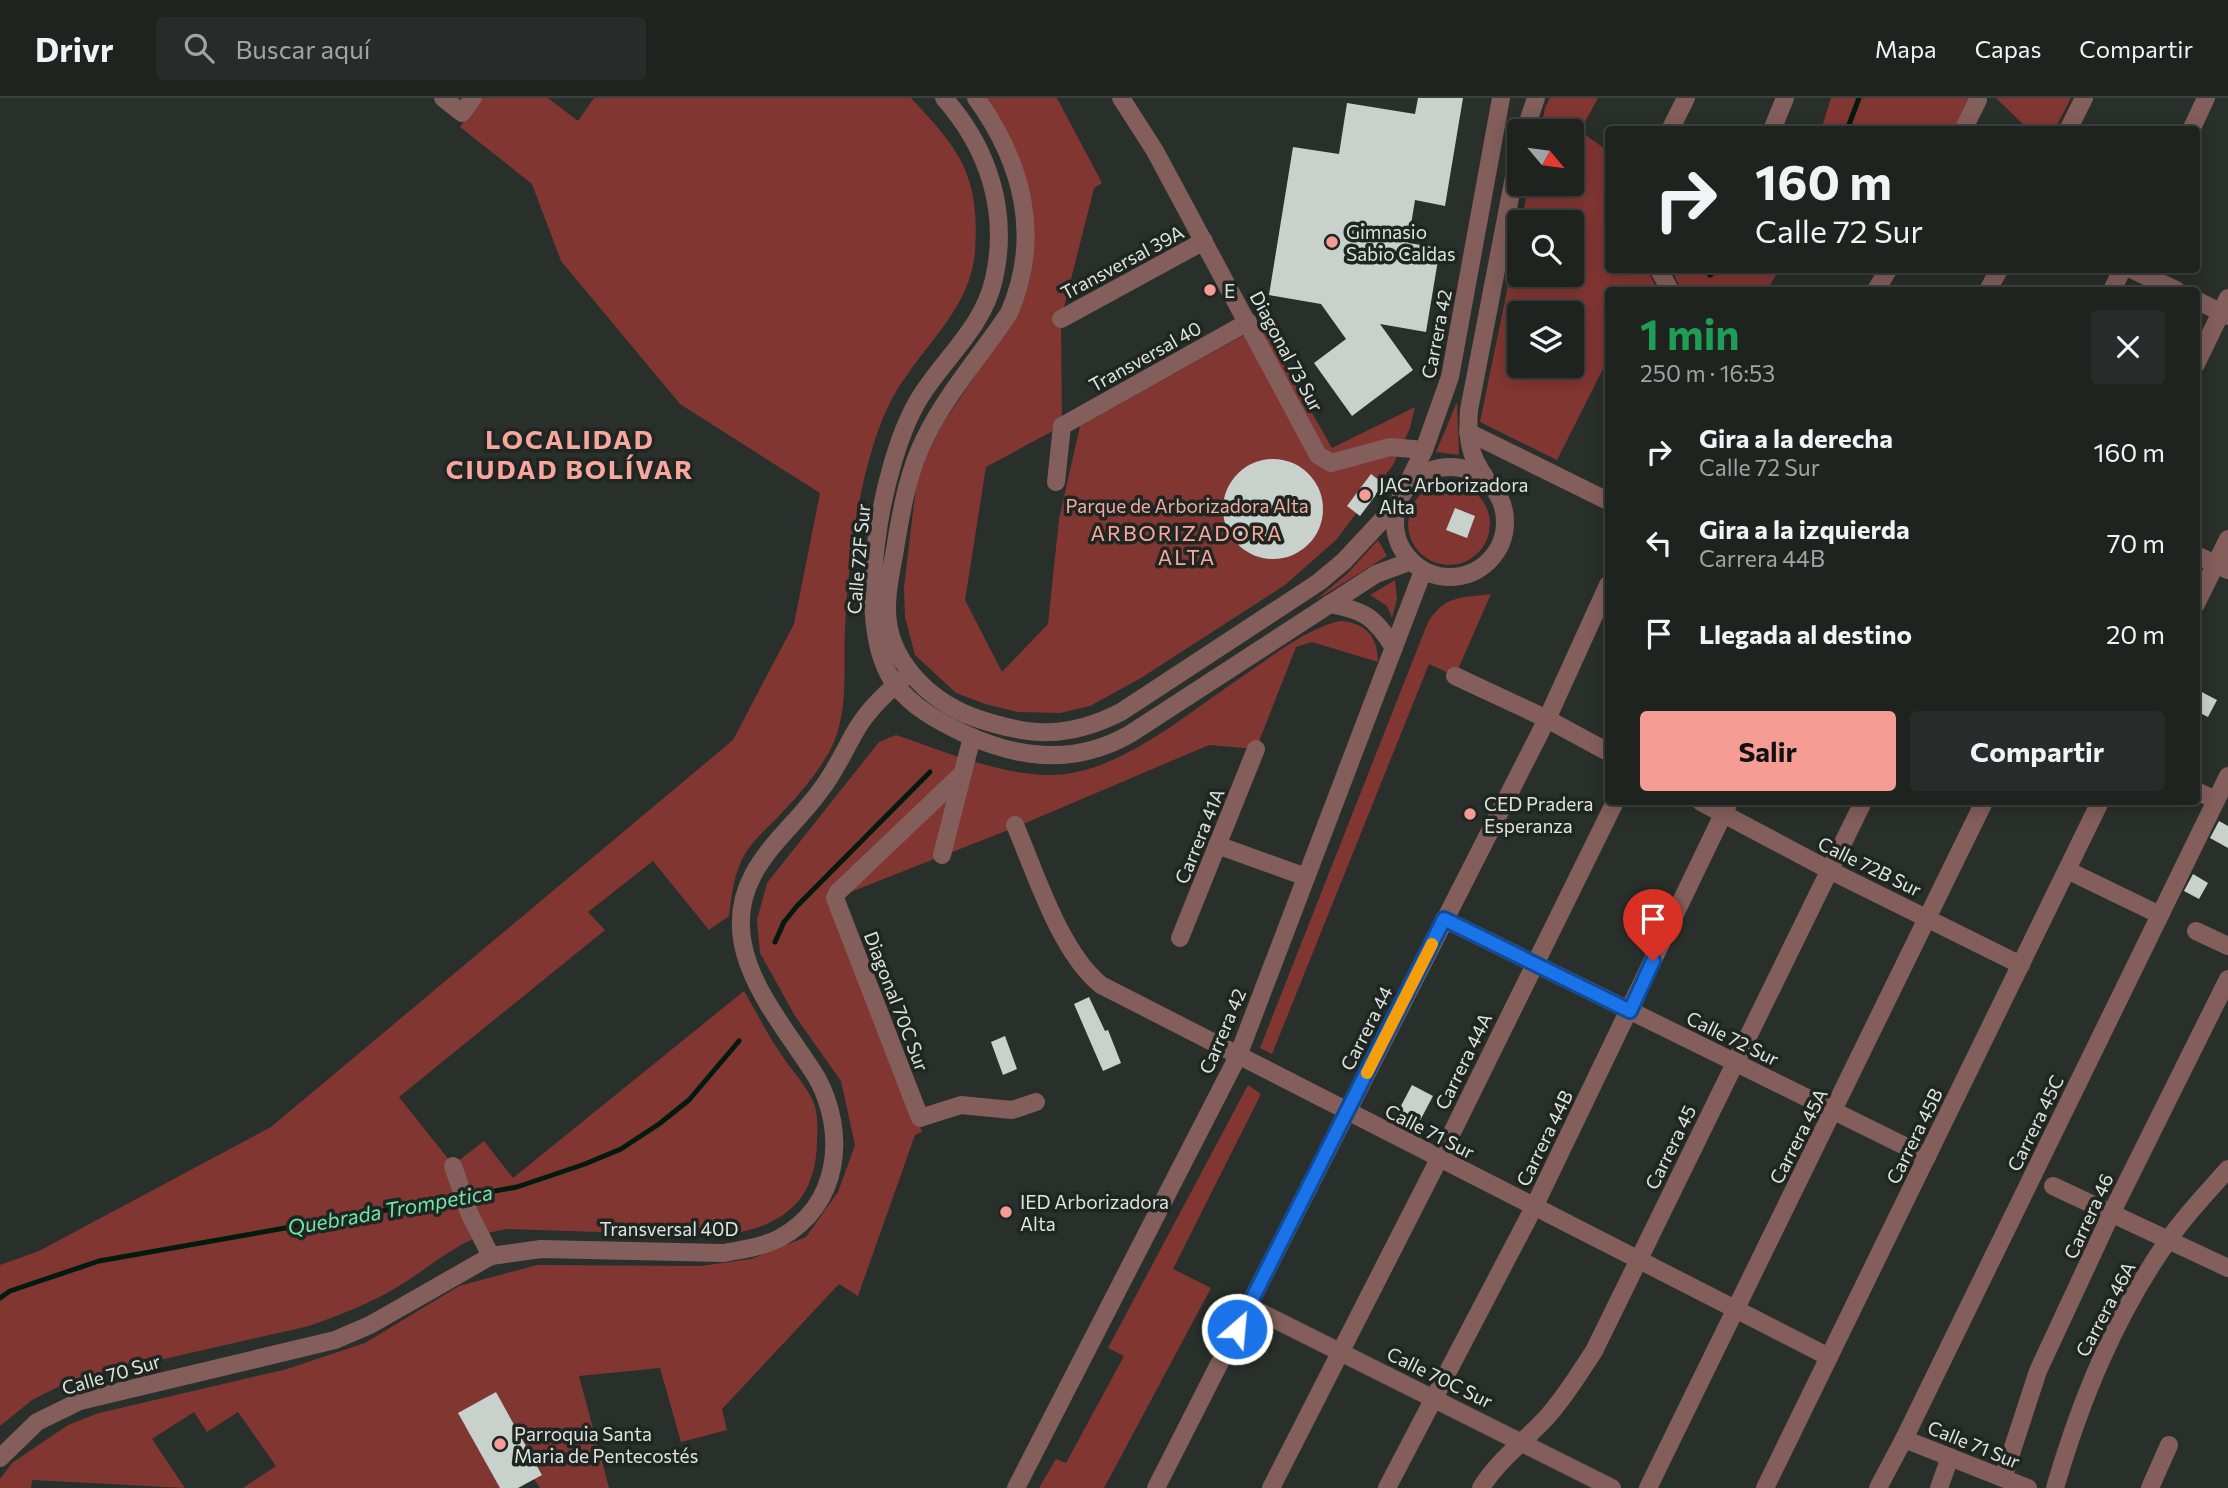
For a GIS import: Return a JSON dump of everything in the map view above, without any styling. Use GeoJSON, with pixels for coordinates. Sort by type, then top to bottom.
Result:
{"type":"FeatureCollection","features":[{"type":"Feature","properties":{"kind":"street"},"geometry":{"type":"LineString","coordinates":[[443,98],[468,105]]}},
{"type":"Feature","properties":{"kind":"street","name":"Calle 72F Sur"},"geometry":{"type":"LineString","coordinates":[[944,98],[963,121],[988,165],[997,208],[997,255],[986,305],[966,338],[919,399],[900,439],[888,477],[880,525],[872,609],[878,651],[895,685],[936,720],[993,746],[1038,755],[1073,755],[1108,747],[1384,570],[1416,567]]}},
{"type":"Feature","properties":{"kind":"street","name":"Calle 72F Sur"},"geometry":{"type":"LineString","coordinates":[[976,98],[995,123],[1013,163],[1021,191],[1026,245],[1024,271],[1009,313],[925,437],[906,491],[887,609],[897,649],[910,673],[944,704],[992,723],[1040,733],[1087,727],[1122,712],[1319,582],[1360,545],[1401,497]]}},
{"type":"Feature","properties":{"kind":"street","name":"Diagonal 73 Sur"},"geometry":{"type":"LineString","coordinates":[[1121,98],[1155,152],[1318,455],[1324,460],[1339,461],[1390,447],[1408,446],[1424,450]]}},
{"type":"Feature","properties":{"kind":"street","name":"Carrera 42"},"geometry":{"type":"LineString","coordinates":[[1401,497],[1424,450],[1446,392],[1454,361],[1501,98]]}},
{"type":"Feature","properties":{"kind":"street"},"geometry":{"type":"LineString","coordinates":[[1529,119],[1536,98]]}},
{"type":"Feature","properties":{"kind":"street"},"geometry":{"type":"LineString","coordinates":[[1672,126],[1686,98]]}},
{"type":"Feature","properties":{"kind":"street"},"geometry":{"type":"LineString","coordinates":[[1774,126],[1785,98]]}},
{"type":"Feature","properties":{"kind":"street"},"geometry":{"type":"LineString","coordinates":[[2070,126],[2084,98]]}},
{"type":"Feature","properties":{"kind":"street"},"geometry":{"type":"LineString","coordinates":[[2193,126],[2206,98]]}},
{"type":"Feature","properties":{"kind":"street"},"geometry":{"type":"LineString","coordinates":[[1965,126],[1978,100]]}},
{"type":"Feature","properties":{"kind":"street"},"geometry":{"type":"LineString","coordinates":[[1487,480],[1467,469],[1444,467],[1422,474],[1401,497],[1394,520],[1396,536],[1416,567],[1445,578],[1462,577],[1478,570],[1492,559],[1501,544],[1505,527],[1504,510],[1498,494],[1471,453],[1468,432],[1473,390],[1510,196]]}},
{"type":"Feature","properties":{"kind":"street","name":"Transversal 39A"},"geometry":{"type":"LineString","coordinates":[[1061,319],[1204,242]]}},
{"type":"Feature","properties":{"kind":"street"},"geometry":{"type":"LineString","coordinates":[[2139,273],[2170,287]]}},
{"type":"Feature","properties":{"kind":"street"},"geometry":{"type":"LineString","coordinates":[[2200,301],[2226,309],[2200,356]]}},
{"type":"Feature","properties":{"kind":"street","name":"Transversal 40"},"geometry":{"type":"LineString","coordinates":[[1056,482],[1062,426],[1248,322]]}},
{"type":"Feature","properties":{"kind":"street"},"geometry":{"type":"LineString","coordinates":[[1468,432],[1605,500]]}},
{"type":"Feature","properties":{"kind":"street"},"geometry":{"type":"LineString","coordinates":[[2200,598],[2222,568],[2228,539]]}},
{"type":"Feature","properties":{"kind":"street"},"geometry":{"type":"LineString","coordinates":[[2200,557],[2222,568]]}},
{"type":"Feature","properties":{"kind":"street","name":"Carrera 42"},"geometry":{"type":"LineString","coordinates":[[1016,1488],[1238,1056],[1394,648],[1416,567]]}},
{"type":"Feature","properties":{"kind":"street","name":"Carrera 44"},"geometry":{"type":"LineString","coordinates":[[1156,1488],[1547,719],[1605,592]]}},
{"type":"Feature","properties":{"kind":"street"},"geometry":{"type":"LineString","coordinates":[[1328,604],[1362,612],[1374,620],[1394,648]]}},
{"type":"Feature","properties":{"kind":"street","name":"Transversal 40D"},"geometry":{"type":"LineString","coordinates":[[208,1369],[335,1340],[370,1325],[491,1256],[541,1249],[723,1253],[752,1248],[778,1239],[804,1220],[831,1173],[836,1138],[831,1109],[817,1078],[754,980],[743,947],[742,916],[747,890],[758,867],[833,775],[867,713],[910,673]]}},
{"type":"Feature","properties":{"kind":"street"},"geometry":{"type":"LineString","coordinates":[[1455,676],[1547,719],[1605,750]]}},
{"type":"Feature","properties":{"kind":"street"},"geometry":{"type":"LineString","coordinates":[[942,855],[972,737]]}},
{"type":"Feature","properties":{"kind":"street","name":"Carrera 41A"},"geometry":{"type":"LineString","coordinates":[[1181,938],[1256,749]]}},
{"type":"Feature","properties":{"kind":"street","name":"Diagonal 70C Sur"},"geometry":{"type":"LineString","coordinates":[[963,773],[838,892],[835,898],[920,1118],[961,1105],[1012,1110],[1036,1102]]}},
{"type":"Feature","properties":{"kind":"street","name":"Carrera 45C"},"geometry":{"type":"LineString","coordinates":[[1878,1488],[2228,776]]}},
{"type":"Feature","properties":{"kind":"street"},"geometry":{"type":"LineString","coordinates":[[2200,793],[2216,800]]}},
{"type":"Feature","properties":{"kind":"street","name":"Carrera 44A"},"geometry":{"type":"LineString","coordinates":[[1271,1488],[1439,1159],[1614,805]]}},
{"type":"Feature","properties":{"kind":"street","name":"Carrera 45"},"geometry":{"type":"LineString","coordinates":[[1481,1488],[1503,1459],[1523,1442],[1566,1394],[1594,1351],[1862,805]]}},
{"type":"Feature","properties":{"kind":"street","name":"Carrera 45A"},"geometry":{"type":"LineString","coordinates":[[1648,1488],[1983,805]]}},
{"type":"Feature","properties":{"kind":"street","name":"Carrera 45B"},"geometry":{"type":"LineString","coordinates":[[1765,1488],[2099,805]]}},
{"type":"Feature","properties":{"kind":"street","name":"Calle 72B Sur"},"geometry":{"type":"LineString","coordinates":[[1726,807],[1829,870],[2021,965]]}},
{"type":"Feature","properties":{"kind":"street","name":"Carrera 44B"},"geometry":{"type":"LineString","coordinates":[[1387,1488],[1534,1207],[1726,807]]}},
{"type":"Feature","properties":{"kind":"street","name":"Calle 71 Sur"},"geometry":{"type":"LineString","coordinates":[[1015,825],[1065,940],[1083,970],[1115,994],[1829,1357]]}},
{"type":"Feature","properties":{"kind":"street"},"geometry":{"type":"LineString","coordinates":[[1217,845],[1306,877]]}},
{"type":"Feature","properties":{"kind":"street"},"geometry":{"type":"LineString","coordinates":[[2067,870],[2160,915]]}},
{"type":"Feature","properties":{"kind":"street","name":"Calle 72 Sur"},"geometry":{"type":"LineString","coordinates":[[1444,919],[1927,1157]]}},
{"type":"Feature","properties":{"kind":"street"},"geometry":{"type":"LineString","coordinates":[[2196,931],[2228,946]]}},
{"type":"Feature","properties":{"kind":"street","name":"Carrera 46"},"geometry":{"type":"LineString","coordinates":[[2003,1478],[2038,1371],[2112,1212],[2228,979]]}},
{"type":"Feature","properties":{"kind":"street","name":"Carrera 46A"},"geometry":{"type":"LineString","coordinates":[[2054,1488],[2076,1418],[2106,1345],[2168,1240],[2228,1169]]}},
{"type":"Feature","properties":{"kind":"street"},"geometry":{"type":"LineString","coordinates":[[457,1174],[470,1215],[491,1256]]}},
{"type":"Feature","properties":{"kind":"street"},"geometry":{"type":"LineString","coordinates":[[2053,1186],[2228,1268]]}},
{"type":"Feature","properties":{"kind":"street","name":"Calle 70C Sur"},"geometry":{"type":"LineString","coordinates":[[1248,1307],[1612,1488]]}},
{"type":"Feature","properties":{"kind":"street","name":"Calle 70 Sur"},"geometry":{"type":"LineString","coordinates":[[0,1458],[37,1422],[80,1401],[208,1369]]}},
{"type":"Feature","properties":{"kind":"street","name":"Calle 71 Sur"},"geometry":{"type":"LineString","coordinates":[[1904,1438],[2028,1488]]}},
{"type":"Feature","properties":{"kind":"street"},"geometry":{"type":"LineString","coordinates":[[2150,1488],[2169,1445]]}},
{"type":"Feature","properties":{"kind":"street"},"geometry":{"type":"LineString","coordinates":[[1939,1488],[1950,1457]]}},
{"type":"Feature","properties":{"kind":"green space"},"geometry":{"type":"Polygon","coordinates":[[[480,98],[548,98],[578,121],[594,98],[911,98],[955,150],[970,184],[976,226],[975,252],[966,287],[950,318],[896,391],[879,427],[867,468],[850,559],[843,702],[838,730],[828,754],[815,774],[743,857],[734,883],[729,916],[709,930],[653,861],[588,912],[605,930],[399,1097],[453,1165],[484,1141],[513,1178],[744,991],[774,1044],[813,1100],[817,1141],[815,1164],[809,1183],[801,1198],[775,1220],[758,1227],[718,1236],[508,1229],[492,1232],[464,1243],[388,1292],[344,1313],[309,1326],[72,1380],[32,1400],[0,1426],[0,1265],[39,1251],[271,1127],[733,740],[794,624],[820,493],[680,404],[561,261],[532,184],[460,127],[480,98]]]}},
{"type":"Feature","properties":{"kind":"green space","name":"Parque de Arborizadora Alta"},"geometry":{"type":"Polygon","coordinates":[[[984,98],[1057,98],[1102,183],[1094,188],[1061,319],[1062,426],[986,467],[965,600],[1002,672],[1048,624],[1059,519],[1080,426],[1262,325],[1332,448],[1415,407],[1410,428],[1393,465],[1336,540],[1285,585],[1141,678],[1090,706],[1060,713],[1018,712],[956,693],[915,655],[905,617],[904,587],[916,487],[927,454],[942,425],[1003,334],[1025,214],[984,98]]]}},
{"type":"Feature","properties":{"kind":"green space"},"geometry":{"type":"Polygon","coordinates":[[[1550,98],[1598,98],[1584,124],[1584,119],[1543,119],[1550,98]]]}},
{"type":"Feature","properties":{"kind":"green space"},"geometry":{"type":"Polygon","coordinates":[[[1831,98],[1974,98],[1959,126],[1822,126],[1831,98]]]}},
{"type":"Feature","properties":{"kind":"green space"},"geometry":{"type":"Polygon","coordinates":[[[1996,98],[2071,98],[2057,126],[2025,126],[1996,98]]]}},
{"type":"Feature","properties":{"kind":"green space"},"geometry":{"type":"Polygon","coordinates":[[[1584,134],[1605,149],[1605,273],[1649,273],[1656,287],[1605,287],[1605,365],[1557,460],[1480,422],[1508,287],[1584,287],[1584,210],[1524,210],[1526,196],[1584,196],[1584,134]]]}},
{"type":"Feature","properties":{"kind":"green space"},"geometry":{"type":"Polygon","coordinates":[[[1673,273],[1777,273],[1769,287],[1680,287],[1673,273]]]}},
{"type":"Feature","properties":{"kind":"green space"},"geometry":{"type":"Polygon","coordinates":[[[1457,402],[1459,455],[1436,452],[1457,402]]]}},
{"type":"Feature","properties":{"kind":"green space"},"geometry":{"type":"Polygon","coordinates":[[[1449,483],[1465,486],[1478,495],[1487,508],[1490,524],[1487,540],[1478,553],[1465,562],[1449,565],[1433,562],[1420,553],[1411,540],[1408,524],[1411,508],[1420,495],[1433,486],[1449,483]]]}},
{"type":"Feature","properties":{"kind":"green space"},"geometry":{"type":"Polygon","coordinates":[[[1378,540],[1387,556],[1316,600],[1348,573],[1378,540]]]}},
{"type":"Feature","properties":{"kind":"green space"},"geometry":{"type":"Polygon","coordinates":[[[1395,580],[1397,599],[1392,618],[1387,606],[1370,595],[1395,580]]]}},
{"type":"Feature","properties":{"kind":"green space"},"geometry":{"type":"Polygon","coordinates":[[[1491,594],[1455,676],[1429,664],[1272,1054],[1260,1048],[1428,622],[1447,602],[1462,597],[1491,594]]]}},
{"type":"Feature","properties":{"kind":"green space"},"geometry":{"type":"Polygon","coordinates":[[[1339,621],[1356,624],[1368,632],[1376,645],[1378,662],[1312,642],[1296,647],[1256,749],[1209,745],[1016,827],[835,898],[922,1132],[915,1135],[858,1296],[839,1284],[722,1409],[727,1430],[681,1442],[660,1368],[579,1376],[609,1488],[540,1488],[534,1479],[542,1474],[496,1392],[459,1414],[500,1488],[243,1488],[276,1466],[238,1412],[207,1432],[194,1412],[152,1439],[185,1488],[32,1480],[31,1488],[0,1488],[0,1479],[12,1463],[68,1425],[99,1413],[287,1369],[365,1343],[459,1286],[537,1265],[701,1266],[751,1259],[806,1237],[838,1192],[855,1145],[841,1081],[795,1016],[760,953],[757,920],[767,883],[879,742],[896,735],[1007,770],[1045,775],[1071,773],[1124,755],[1174,724],[1277,652],[1313,631],[1339,621]]]}},
{"type":"Feature","properties":{"kind":"green space"},"geometry":{"type":"Polygon","coordinates":[[[1248,1085],[1261,1094],[1173,1269],[1211,1288],[1104,1488],[1039,1488],[1056,1459],[1066,1463],[1124,1356],[1108,1348],[1248,1085]]]}},
{"type":"Feature","properties":{"kind":"building"},"geometry":{"type":"Polygon","coordinates":[[[1418,98],[1463,98],[1445,206],[1415,200],[1408,243],[1440,248],[1426,332],[1380,324],[1413,370],[1352,416],[1314,363],[1346,339],[1321,304],[1269,295],[1293,147],[1339,154],[1347,103],[1415,114],[1418,98]]]}},
{"type":"Feature","properties":{"kind":"building"},"geometry":{"type":"Polygon","coordinates":[[[1273,459],[1301,467],[1315,481],[1323,509],[1315,537],[1301,551],[1273,559],[1245,551],[1231,537],[1223,509],[1231,481],[1245,467],[1273,459]]]}},
{"type":"Feature","properties":{"kind":"building","name":"JAC Arborizadora Alta"},"geometry":{"type":"Polygon","coordinates":[[[1371,474],[1384,484],[1360,516],[1347,506],[1371,474]]]}},
{"type":"Feature","properties":{"kind":"building"},"geometry":{"type":"Polygon","coordinates":[[[1455,508],[1475,516],[1467,538],[1446,530],[1455,508]]]}},
{"type":"Feature","properties":{"kind":"building"},"geometry":{"type":"Polygon","coordinates":[[[2200,691],[2217,700],[2208,717],[2200,713],[2200,691]]]}},
{"type":"Feature","properties":{"kind":"building"},"geometry":{"type":"Polygon","coordinates":[[[2219,821],[2228,826],[2228,848],[2210,838],[2219,821]]]}},
{"type":"Feature","properties":{"kind":"building"},"geometry":{"type":"Polygon","coordinates":[[[2193,874],[2208,883],[2199,899],[2184,891],[2193,874]]]}},
{"type":"Feature","properties":{"kind":"building"},"geometry":{"type":"Polygon","coordinates":[[[1089,997],[1105,1031],[1108,1030],[1121,1063],[1103,1071],[1074,1004],[1089,997]]]}},
{"type":"Feature","properties":{"kind":"building"},"geometry":{"type":"Polygon","coordinates":[[[1005,1036],[1017,1069],[1003,1075],[991,1042],[1005,1036]]]}},
{"type":"Feature","properties":{"kind":"building"},"geometry":{"type":"Polygon","coordinates":[[[1412,1085],[1433,1096],[1414,1132],[1393,1121],[1412,1085]]]}},
{"type":"Feature","properties":{"kind":"building","name":"Parroquia Santa Maria de Pentecostés"},"geometry":{"type":"Polygon","coordinates":[[[496,1392],[542,1475],[518,1488],[500,1488],[458,1413],[496,1392]]]}},
{"type":"Feature","properties":{"kind":"waterway"},"geometry":{"type":"LineString","coordinates":[[1848,126],[1859,98]]}},
{"type":"Feature","properties":{"kind":"waterway","name":"Quebrada Trompetica"},"geometry":{"type":"LineString","coordinates":[[775,942],[784,922],[797,906],[930,772]]}},
{"type":"Feature","properties":{"kind":"waterway","name":"Quebrada Trompetica"},"geometry":{"type":"LineString","coordinates":[[0,1298],[10,1291],[99,1261],[517,1187],[585,1164],[621,1149],[659,1124],[689,1100],[739,1041]]}},
{"type":"Feature","properties":{"kind":"slow traffic"},"geometry":{"type":"LineString","coordinates":[[1367,1073],[1432,944]]}},
{"type":"Feature","properties":{"kind":"place","name":"Gimnasio Sabio Caldas"},"geometry":{"type":"Point","coordinates":[1332,242]}},
{"type":"Feature","properties":{"kind":"place","name":"E"},"geometry":{"type":"Point","coordinates":[1210,290]}},
{"type":"Feature","properties":{"kind":"place","name":"JAC Arborizadora Alta"},"geometry":{"type":"Point","coordinates":[1365,495]}},
{"type":"Feature","properties":{"kind":"place","name":"CED Pradera Esperanza"},"geometry":{"type":"Point","coordinates":[1470,814]}},
{"type":"Feature","properties":{"kind":"place","name":"IED Arborizadora Alta"},"geometry":{"type":"Point","coordinates":[1006,1212]}},
{"type":"Feature","properties":{"kind":"place","name":"Parroquia Santa Maria de Pentecostés"},"geometry":{"type":"Point","coordinates":[500,1444]}},
{"type":"Feature","properties":{"kind":"district","name":"LOCALIDAD CIUDAD BOLÍVAR"},"geometry":{"type":"Point","coordinates":[570,453]}},
{"type":"Feature","properties":{"kind":"district","name":"ARBORIZADORA ALTA"},"geometry":{"type":"Point","coordinates":[1187,544]}},
{"type":"Feature","properties":{"kind":"route"},"geometry":{"type":"LineString","coordinates":[[1237,1329],[1444,919],[1630,1011],[1653,961]]}}]}
